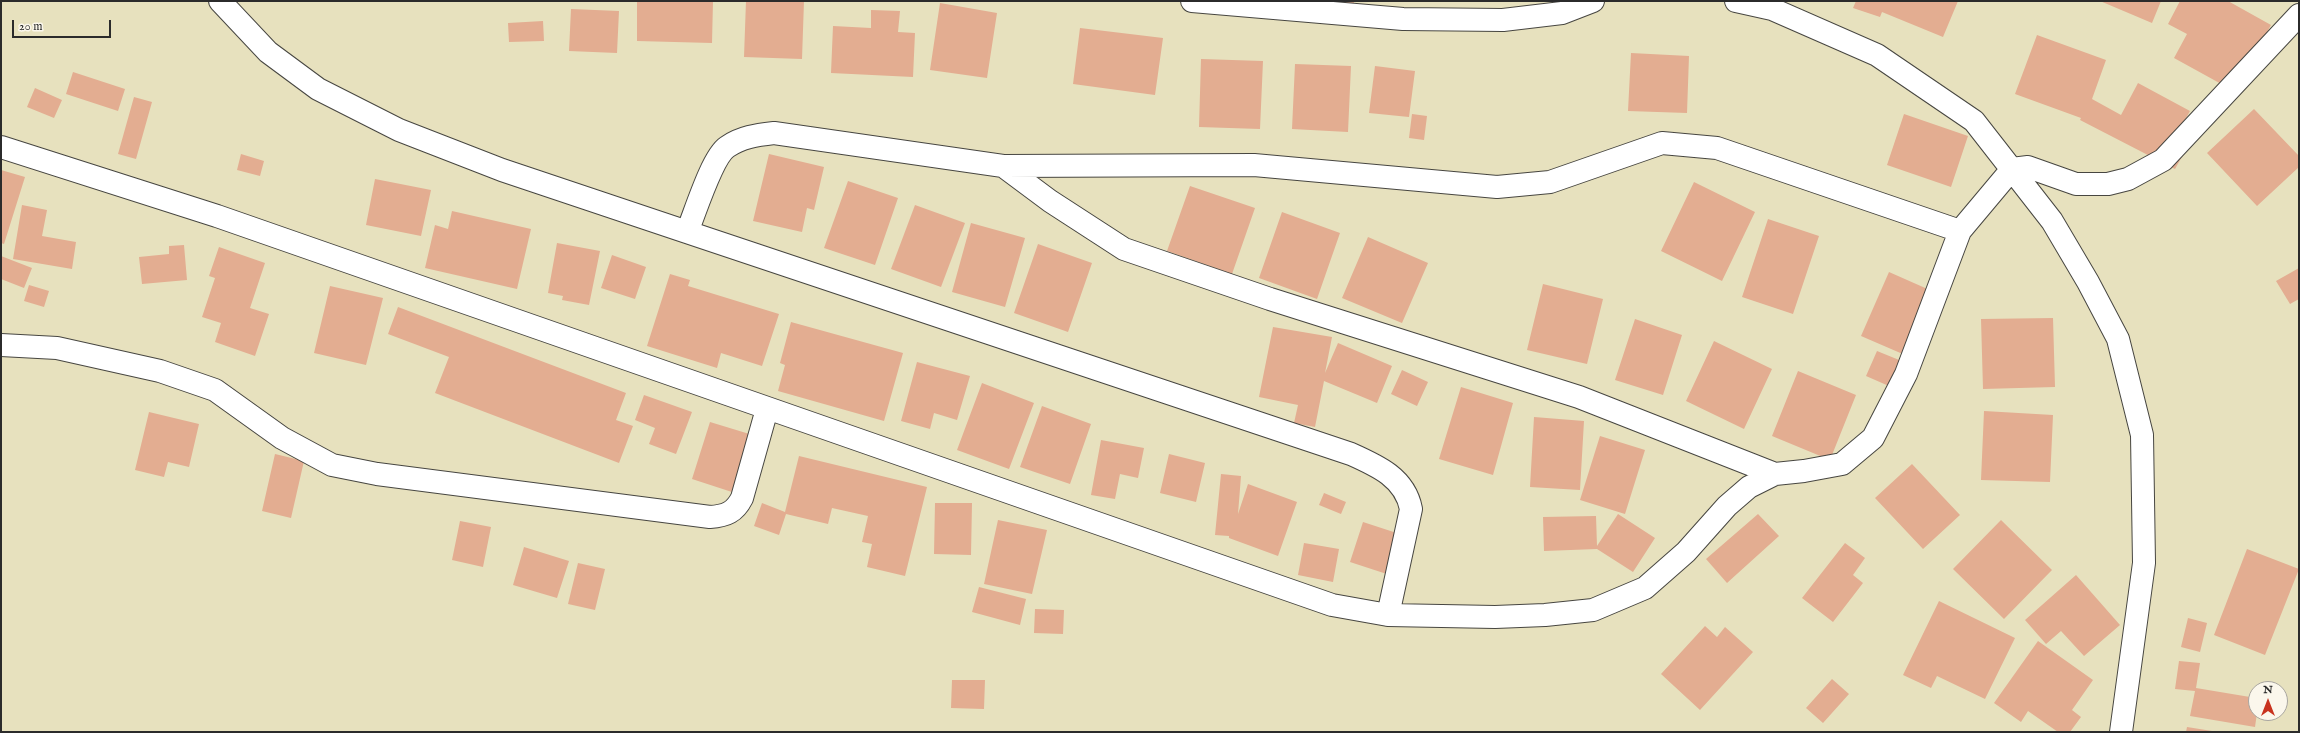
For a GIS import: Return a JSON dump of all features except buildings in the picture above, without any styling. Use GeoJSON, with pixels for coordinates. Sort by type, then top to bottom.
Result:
{"type":"FeatureCollection","features":[{"type":"Feature","properties":{"kind":"street"},"geometry":{"type":"LineString","coordinates":[[220,1],[268,52],[318,89],[398,130],[502,170],[1351,454],[1382,468],[1395,478],[1409,496],[1411,509],[1388,615]]}},
{"type":"Feature","properties":{"kind":"street"},"geometry":{"type":"LineString","coordinates":[[1192,1],[1403,19],[1503,20],[1562,13],[1593,1]]}},
{"type":"Feature","properties":{"kind":"street"},"geometry":{"type":"LineString","coordinates":[[1736,1],[1772,9],[1877,55],[1974,121],[2052,221],[2088,282],[2118,339],[2142,435],[2144,563],[2121,732]]}},
{"type":"Feature","properties":{"kind":"street"},"geometry":{"type":"LineString","coordinates":[[1,147],[217,216],[1332,605],[1388,615],[1495,617],[1545,615],[1593,610],[1645,588],[1686,552],[1727,506],[1749,487],[1775,474],[1804,471],[1842,464],[1873,438],[1906,374],[1960,231],[2012,169],[2028,167],[2076,184],[2108,184],[2128,180],[2163,160],[2299,15]]}},
{"type":"Feature","properties":{"kind":"street"},"geometry":{"type":"LineString","coordinates":[[687,232],[716,161],[726,147],[747,137],[774,133],[1003,166],[1254,165],[1498,187],[1550,182],[1662,143],[1717,148],[1960,231]]}},
{"type":"Feature","properties":{"kind":"street"},"geometry":{"type":"LineString","coordinates":[[1003,166],[1050,201],[1124,250],[1270,299],[1579,397],[1775,474]]}},
{"type":"Feature","properties":{"kind":"street"},"geometry":{"type":"LineString","coordinates":[[1,345],[57,348],[160,371],[215,390],[282,438],[332,465],[377,474],[710,517],[725,516],[737,508],[740,503],[767,409]]}}]}
